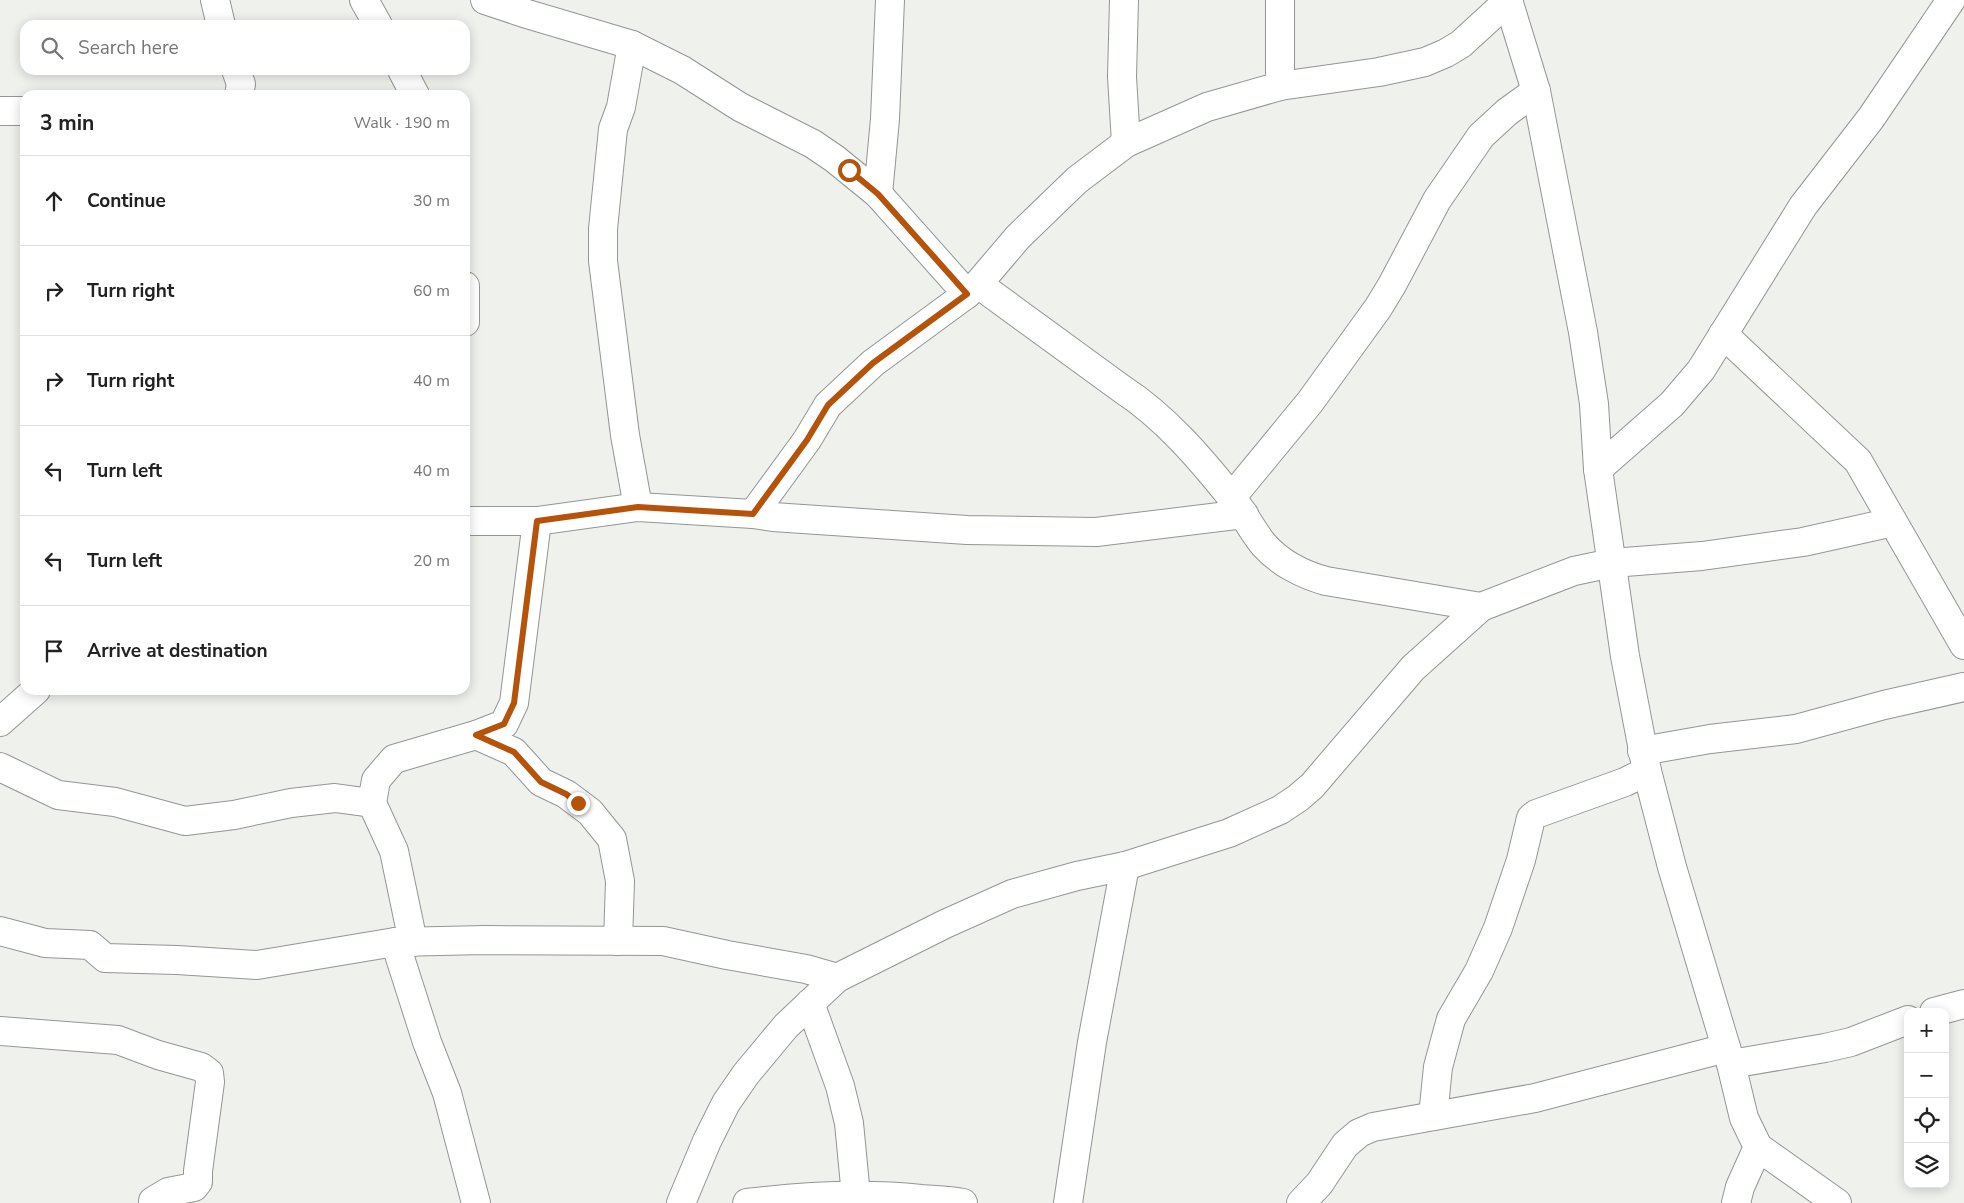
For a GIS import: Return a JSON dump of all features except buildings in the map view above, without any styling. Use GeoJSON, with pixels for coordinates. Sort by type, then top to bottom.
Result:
{"type":"FeatureCollection","features":[{"type":"Feature","properties":{"kind":"street"},"geometry":{"type":"LineString","coordinates":[[215,0],[220,20]]}},
{"type":"Feature","properties":{"kind":"street"},"geometry":{"type":"LineString","coordinates":[[364,0],[375,20]]}},
{"type":"Feature","properties":{"kind":"street"},"geometry":{"type":"LineString","coordinates":[[485,0],[524,14],[632,45],[682,70],[740,107],[813,144],[835,159],[878,194],[973,289],[1146,404],[1238,506],[1264,545],[1278,558],[1309,576],[1326,581],[1481,607]]}},
{"type":"Feature","properties":{"kind":"street"},"geometry":{"type":"LineString","coordinates":[[878,194],[885,119],[890,0]]}},
{"type":"Feature","properties":{"kind":"street"},"geometry":{"type":"LineString","coordinates":[[1124,0],[1122,77],[1126,143]]}},
{"type":"Feature","properties":{"kind":"street"},"geometry":{"type":"LineString","coordinates":[[1280,0],[1280,86]]}},
{"type":"Feature","properties":{"kind":"street"},"geometry":{"type":"LineString","coordinates":[[753,514],[807,440],[828,405],[873,363],[973,289],[1018,237],[1077,180],[1126,143],[1207,107],[1280,86],[1379,72],[1425,62],[1461,44],[1509,0],[1536,91],[1583,332],[1594,404],[1598,469],[1625,656],[1644,761],[1672,867],[1729,1056],[1744,1118],[1758,1147],[1837,1203]]}},
{"type":"Feature","properties":{"kind":"street"},"geometry":{"type":"LineString","coordinates":[[1598,469],[1672,404],[1701,370],[1803,206],[1871,118],[1952,0]]}},
{"type":"Feature","properties":{"kind":"street"},"geometry":{"type":"LineString","coordinates":[[632,45],[621,107],[613,130],[603,229],[603,261],[625,435],[638,507]]}},
{"type":"Feature","properties":{"kind":"street"},"geometry":{"type":"LineString","coordinates":[[238,75],[241,84],[240,90]]}},
{"type":"Feature","properties":{"kind":"street"},"geometry":{"type":"LineString","coordinates":[[405,75],[412,90]]}},
{"type":"Feature","properties":{"kind":"street"},"geometry":{"type":"LineString","coordinates":[[470,521],[537,521],[638,507],[967,530],[1087,532],[1126,530],[1238,506],[1378,308],[1392,286],[1437,200],[1481,136],[1507,112],[1536,91]]}},
{"type":"Feature","properties":{"kind":"street"},"geometry":{"type":"LineString","coordinates":[[0,111],[20,111]]}},
{"type":"Feature","properties":{"kind":"street"},"geometry":{"type":"LineString","coordinates":[[1723,334],[1858,461],[1964,645]]}},
{"type":"Feature","properties":{"kind":"street"},"geometry":{"type":"LineString","coordinates":[[476,1203],[447,1093],[427,1042],[404,942],[394,851],[372,803],[376,780],[394,759],[476,735],[504,724],[514,703],[537,521]]}},
{"type":"Feature","properties":{"kind":"street"},"geometry":{"type":"LineString","coordinates":[[681,1203],[726,1103],[746,1074],[786,1026],[837,978],[945,924],[1012,894],[1077,876],[1125,866],[1228,833],[1280,810],[1312,786],[1413,668],[1481,607],[1574,571],[1612,563],[1702,556],[1803,542],[1893,522]]}},
{"type":"Feature","properties":{"kind":"street"},"geometry":{"type":"LineString","coordinates":[[1433,1116],[1438,1067],[1451,1019],[1479,971],[1498,928],[1518,869],[1532,818],[1536,814],[1607,789],[1644,761],[1710,739],[1796,729],[1884,705],[1964,687]]}},
{"type":"Feature","properties":{"kind":"street"},"geometry":{"type":"LineString","coordinates":[[0,722],[30,695]]}},
{"type":"Feature","properties":{"kind":"street"},"geometry":{"type":"LineString","coordinates":[[476,735],[514,752],[541,782],[566,794],[590,812],[612,839],[620,881],[618,941]]}},
{"type":"Feature","properties":{"kind":"street"},"geometry":{"type":"LineString","coordinates":[[0,767],[58,795],[116,802],[185,821],[234,815],[291,803],[335,798],[372,803]]}},
{"type":"Feature","properties":{"kind":"street"},"geometry":{"type":"LineString","coordinates":[[1068,1203],[1092,1042],[1125,866]]}},
{"type":"Feature","properties":{"kind":"street"},"geometry":{"type":"LineString","coordinates":[[0,931],[45,943],[90,945],[105,958],[177,960],[257,966],[404,942],[486,940],[663,941],[806,969],[837,978]]}},
{"type":"Feature","properties":{"kind":"street"},"geometry":{"type":"LineString","coordinates":[[810,1003],[840,1086],[849,1123],[856,1196]]}},
{"type":"Feature","properties":{"kind":"street"},"geometry":{"type":"LineString","coordinates":[[1949,1008],[1964,1004]]}},
{"type":"Feature","properties":{"kind":"street"},"geometry":{"type":"LineString","coordinates":[[1305,1202],[1345,1146],[1359,1133],[1373,1126],[1535,1098],[1729,1056],[1825,1048],[1851,1042],[1904,1022]]}},
{"type":"Feature","properties":{"kind":"street"},"geometry":{"type":"LineString","coordinates":[[0,1031],[118,1040],[158,1055],[201,1067],[209,1073],[210,1082],[198,1182],[194,1187],[168,1192],[153,1203]]}},
{"type":"Feature","properties":{"kind":"street"},"geometry":{"type":"LineString","coordinates":[[1736,1203],[1740,1187],[1758,1147]]}},
{"type":"Feature","properties":{"kind":"street"},"geometry":{"type":"LineString","coordinates":[[748,1203],[787,1198],[856,1196],[902,1197],[963,1203]]}},
{"type":"Feature","properties":{"kind":"route"},"geometry":{"type":"LineString","coordinates":[[578,803],[566,794],[541,782],[528,770],[514,752],[476,735],[504,724],[514,703],[537,521],[638,507],[753,514],[807,440],[828,405],[873,363],[967,294],[878,194],[849,170]]}}]}
